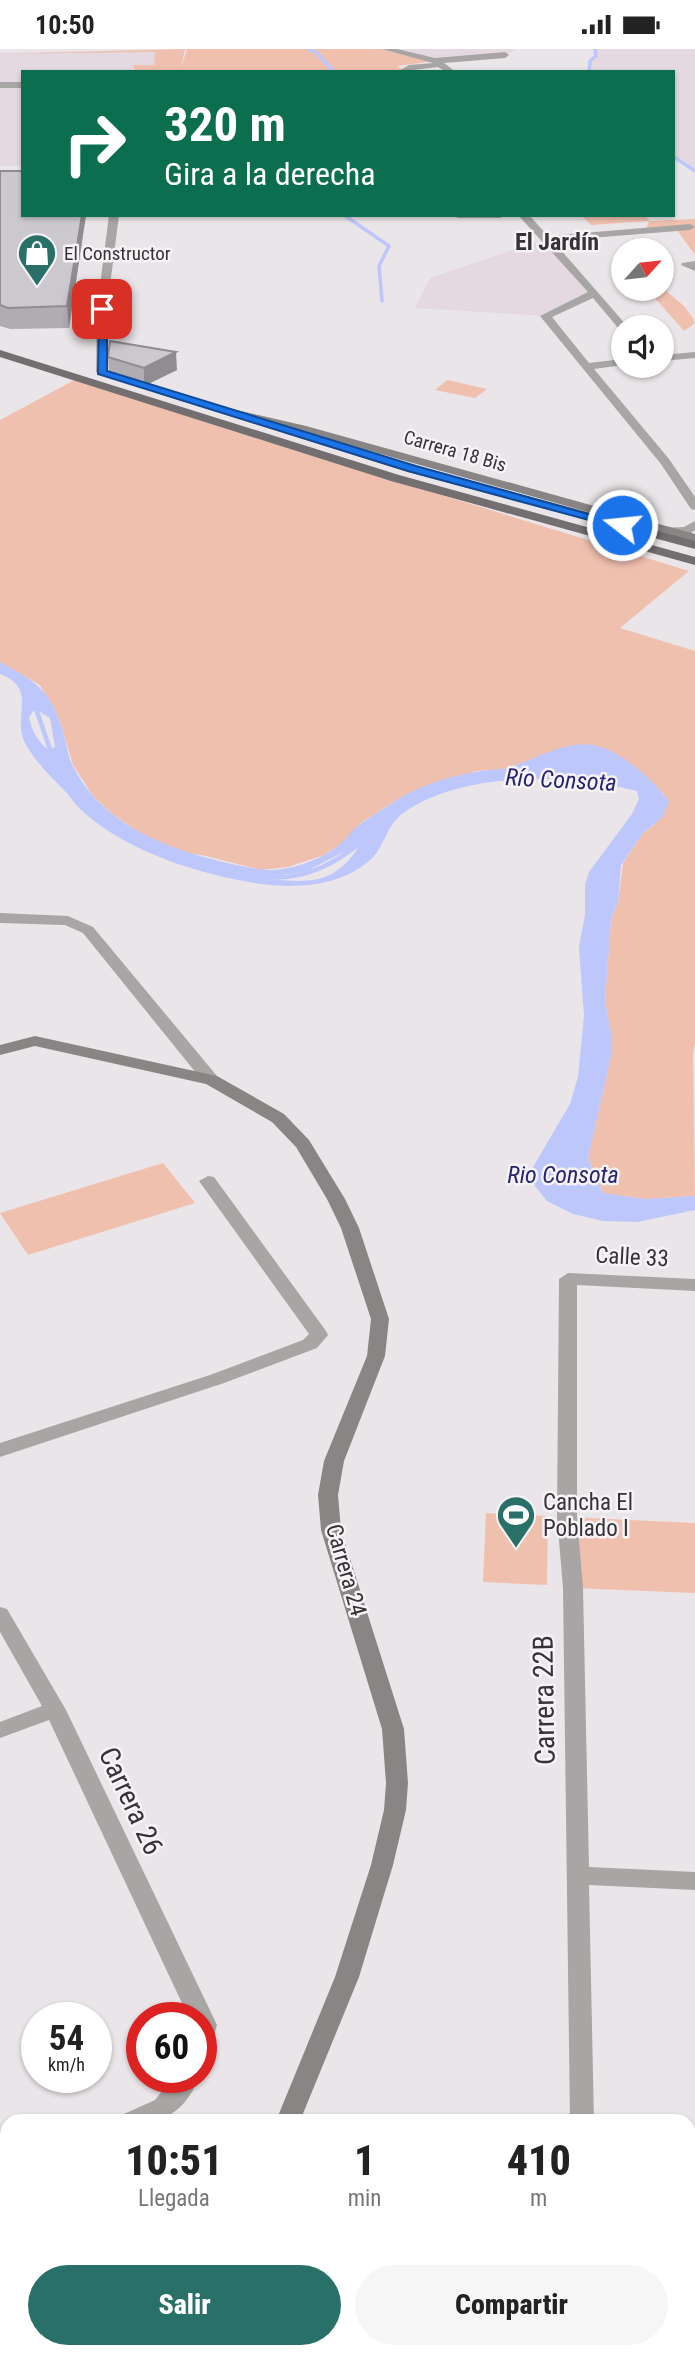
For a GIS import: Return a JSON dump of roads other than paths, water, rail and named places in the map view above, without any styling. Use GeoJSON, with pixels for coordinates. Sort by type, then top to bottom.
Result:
{"type":"FeatureCollection","features":[{"type":"Feature","properties":{"kind":"main road"},"geometry":{"type":"LineString","coordinates":[[0,341],[412,469],[695,545]]}},
{"type":"Feature","properties":{"kind":"main road"},"geometry":{"type":"LineString","coordinates":[[0,353],[484,503],[695,561]]}},
{"type":"Feature","properties":{"kind":"main road"},"geometry":{"type":"LineString","coordinates":[[57,369],[92,376],[102,372]]}},
{"type":"Feature","properties":{"kind":"main road","name":"Carrera 18 Bis"},"geometry":{"type":"LineString","coordinates":[[224,410],[302,428],[695,538]]}},
{"type":"Feature","properties":{"kind":"main road"},"geometry":{"type":"LineString","coordinates":[[484,503],[492,498],[505,498],[594,522],[648,532]]}},
{"type":"Feature","properties":{"kind":"main road","name":"Carrera 24"},"geometry":{"type":"LineString","coordinates":[[0,1050],[35,1041],[211,1080],[278,1118],[303,1144],[350,1228],[380,1319],[376,1356],[334,1461],[328,1495],[331,1530],[393,1729],[397,1783],[395,1810],[382,1865],[346,1977],[291,2114]]}},
{"type":"Feature","properties":{"kind":"street"},"geometry":{"type":"LineString","coordinates":[[386,49],[435,61],[448,68]]}},
{"type":"Feature","properties":{"kind":"street"},"geometry":{"type":"LineString","coordinates":[[435,61],[505,55]]}},
{"type":"Feature","properties":{"kind":"street"},"geometry":{"type":"LineString","coordinates":[[405,70],[448,68]]}},
{"type":"Feature","properties":{"kind":"street"},"geometry":{"type":"LineString","coordinates":[[0,85],[21,85]]}},
{"type":"Feature","properties":{"kind":"street"},"geometry":{"type":"LineString","coordinates":[[102,372],[102,309],[114,217]]}},
{"type":"Feature","properties":{"kind":"street"},"geometry":{"type":"LineString","coordinates":[[525,217],[613,315]]}},
{"type":"Feature","properties":{"kind":"street"},"geometry":{"type":"LineString","coordinates":[[544,239],[690,227]]}},
{"type":"Feature","properties":{"kind":"street"},"geometry":{"type":"LineString","coordinates":[[595,293],[545,316],[665,462],[695,506]]}},
{"type":"Feature","properties":{"kind":"street"},"geometry":{"type":"LineString","coordinates":[[674,357],[695,355]]}},
{"type":"Feature","properties":{"kind":"street"},"geometry":{"type":"LineString","coordinates":[[588,366],[611,363]]}},
{"type":"Feature","properties":{"kind":"street","name":"Carrera 18 Bis"},"geometry":{"type":"LineString","coordinates":[[648,532],[674,532],[695,525]]}},
{"type":"Feature","properties":{"kind":"street"},"geometry":{"type":"LineString","coordinates":[[0,918],[68,921],[88,930],[211,1080]]}},
{"type":"Feature","properties":{"kind":"street"},"geometry":{"type":"LineString","coordinates":[[0,1450],[217,1379],[310,1344],[319,1335],[208,1181]]}},
{"type":"Feature","properties":{"kind":"street","name":"Calle 33"},"geometry":{"type":"LineString","coordinates":[[568,1279],[695,1285]]}},
{"type":"Feature","properties":{"kind":"street","name":"Carrera 22B"},"geometry":{"type":"LineString","coordinates":[[568,1279],[568,1517],[573,1588],[582,2114]]}},
{"type":"Feature","properties":{"kind":"street","name":"Carrera 26"},"geometry":{"type":"LineString","coordinates":[[0,1614],[55,1710],[190,2002]]}},
{"type":"Feature","properties":{"kind":"street"},"geometry":{"type":"LineString","coordinates":[[0,1730],[55,1710]]}},
{"type":"Feature","properties":{"kind":"street"},"geometry":{"type":"LineString","coordinates":[[579,1876],[695,1881]]}},
{"type":"Feature","properties":{"kind":"street"},"geometry":{"type":"LineString","coordinates":[[148,2114],[164,2107],[175,2093]]}},
{"type":"Feature","properties":{"kind":"water","name":"Rio Consota"},"geometry":{"type":"Polygon","coordinates":[[[0,662],[31,681],[46,695],[57,714],[72,764],[86,788],[105,808],[127,824],[178,849],[258,869],[291,867],[325,855],[360,824],[400,798],[446,779],[507,768],[571,745],[593,745],[625,759],[654,783],[669,801],[662,818],[643,833],[621,865],[618,902],[611,919],[605,1001],[611,1033],[611,1056],[588,1158],[603,1193],[646,1199],[695,1196],[695,1210],[637,1222],[603,1221],[573,1214],[547,1201],[535,1186],[533,1167],[570,1104],[578,1077],[584,1016],[579,947],[585,915],[585,884],[589,872],[632,814],[639,799],[637,791],[610,785],[548,779],[484,783],[454,790],[426,800],[402,814],[392,825],[374,856],[352,872],[314,884],[293,886],[252,883],[194,869],[159,857],[125,841],[94,821],[43,768],[26,745],[22,735],[22,696],[19,687],[0,674],[0,662]],[[35,709],[29,717],[32,726],[39,740],[49,750],[55,747],[50,718],[35,709]],[[361,843],[305,872],[273,876],[272,879],[312,880],[334,873],[361,843]]]}},
{"type":"Feature","properties":{"kind":"waterway"},"geometry":{"type":"LineString","coordinates":[[308,49],[317,53],[332,70]]}},
{"type":"Feature","properties":{"kind":"waterway"},"geometry":{"type":"LineString","coordinates":[[589,70],[590,61],[596,56],[595,49]]}},
{"type":"Feature","properties":{"kind":"waterway"},"geometry":{"type":"LineString","coordinates":[[675,158],[695,171]]}},
{"type":"Feature","properties":{"kind":"waterway"},"geometry":{"type":"LineString","coordinates":[[347,217],[389,246],[379,266],[382,301]]}},
{"type":"Feature","properties":{"kind":"waterway","name":"Río Consota"},"geometry":{"type":"LineString","coordinates":[[34,703],[52,755]]}},
{"type":"Feature","properties":{"kind":"waterway","name":"Río Consota"},"geometry":{"type":"LineString","coordinates":[[263,877],[278,878],[319,869],[343,856],[366,838]]}},
{"type":"Feature","properties":{"kind":"place","name":"El Constructor"},"geometry":{"type":"Point","coordinates":[37,287]}},
{"type":"Feature","properties":{"kind":"place","name":"Cancha El Poblado I"},"geometry":{"type":"Point","coordinates":[516,1549]}},
{"type":"Feature","properties":{"kind":"district","name":"El Jardín"},"geometry":{"type":"Point","coordinates":[557,242]}}]}
